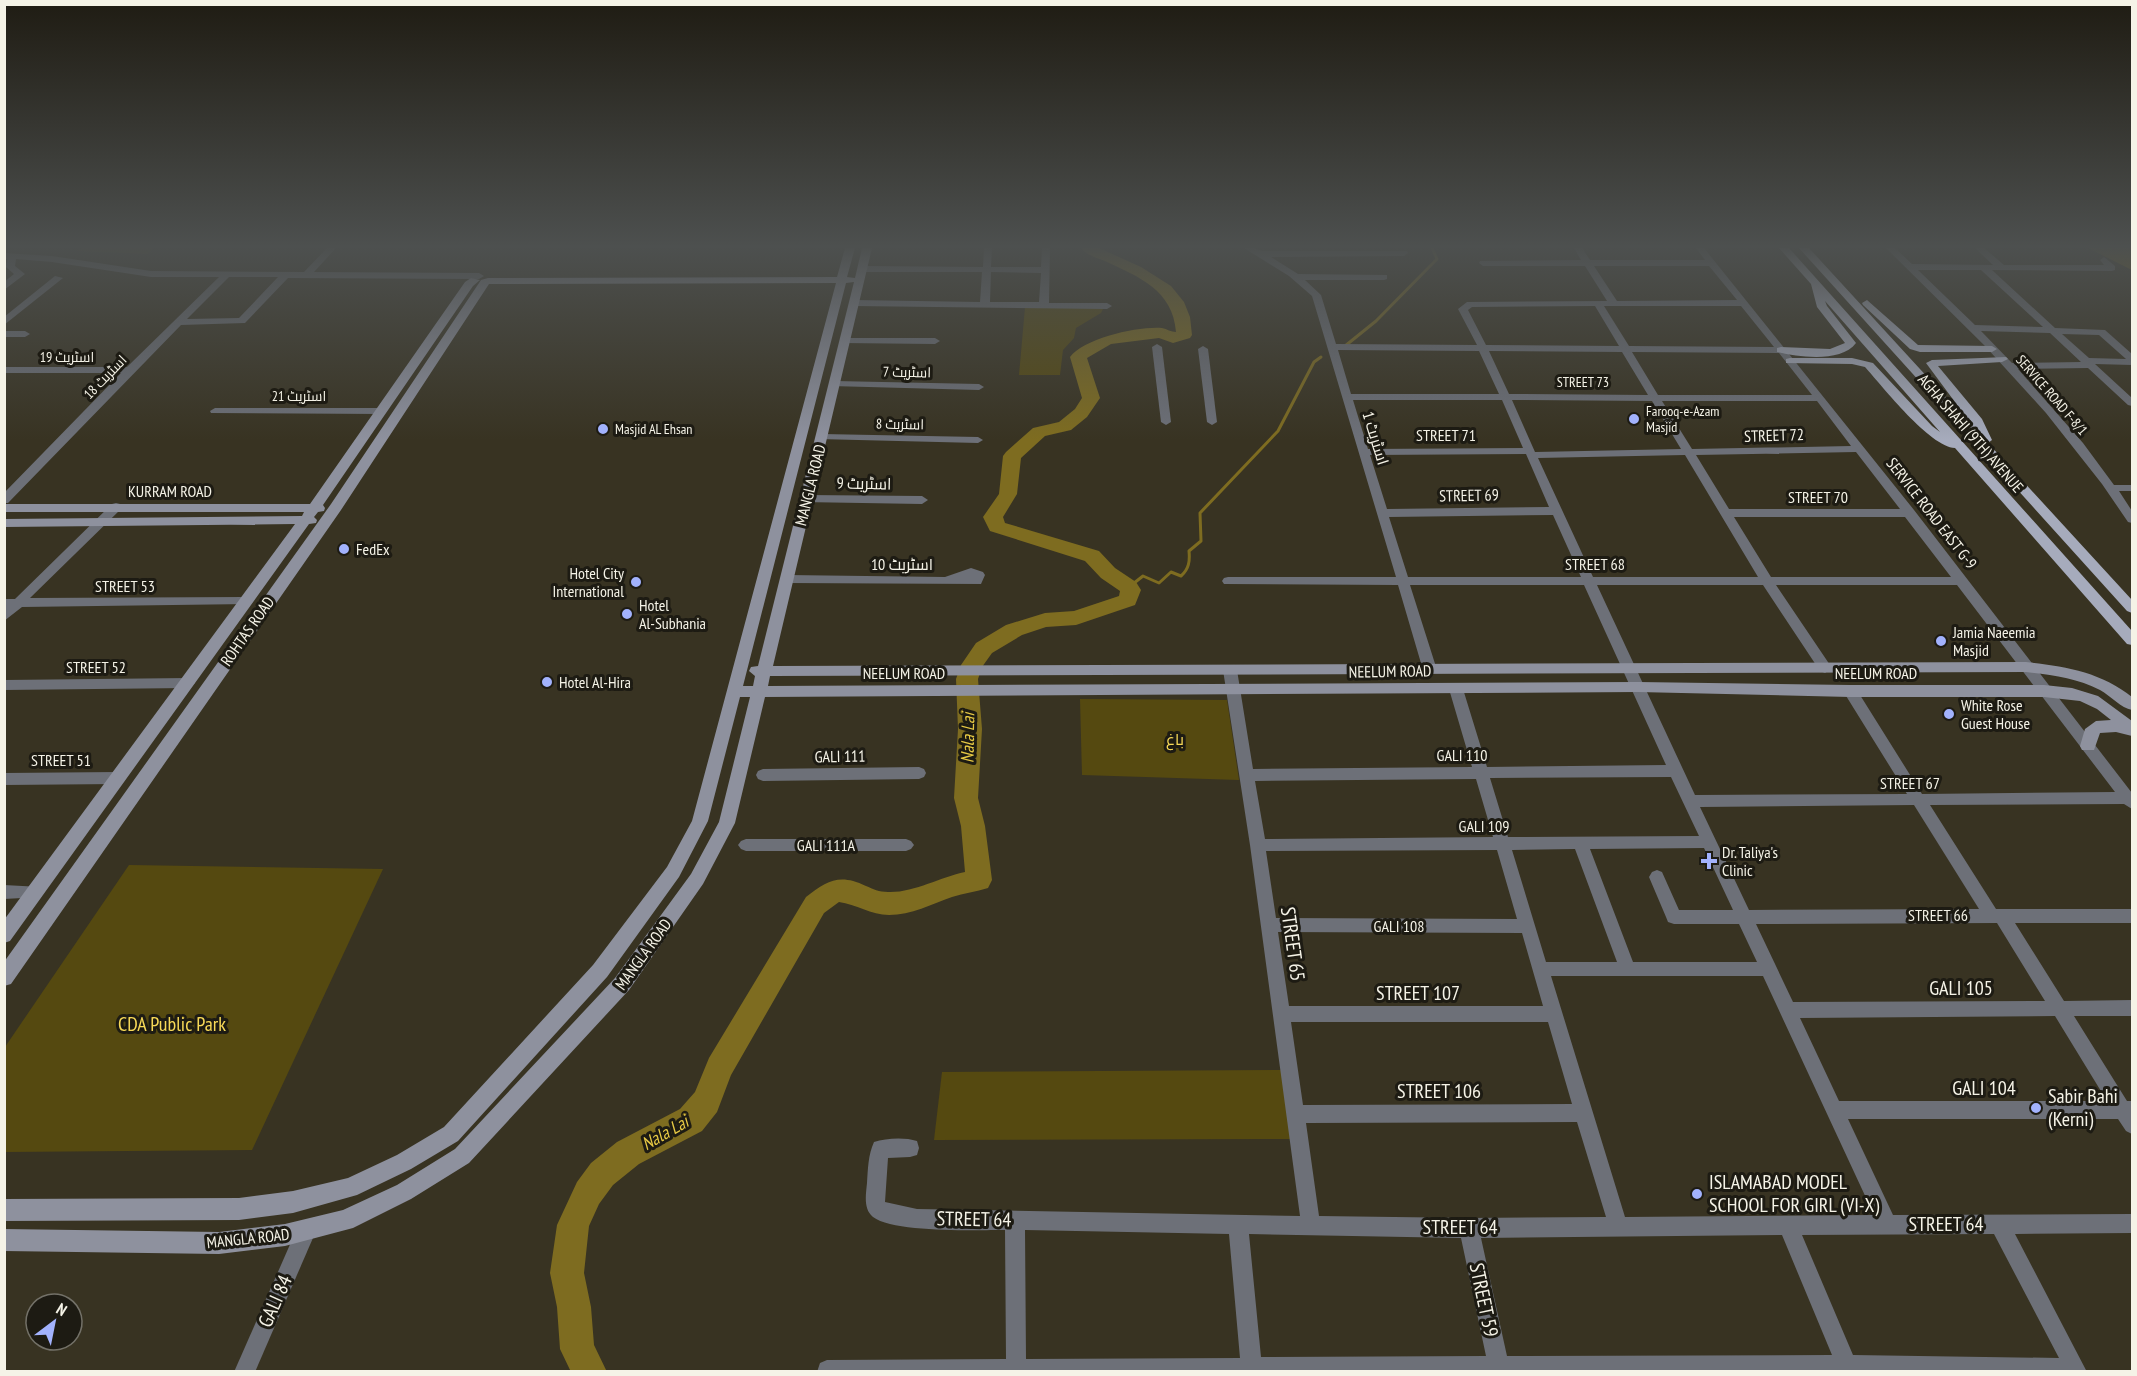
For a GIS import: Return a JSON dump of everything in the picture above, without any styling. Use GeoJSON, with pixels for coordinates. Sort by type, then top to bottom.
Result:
{"type":"FeatureCollection","features":[{"type":"Feature","properties":{"kind":"main road","name":"ROHTAS ROAD"},"geometry":{"type":"LineString","coordinates":[[4,935],[310,514],[450,312]]}},
{"type":"Feature","properties":{"kind":"main road","name":"ROHTAS ROAD"},"geometry":{"type":"LineString","coordinates":[[4,978],[336,507],[462,312]]}},
{"type":"Feature","properties":{"kind":"main road","name":"MANGLA ROAD"},"geometry":{"type":"LineString","coordinates":[[4,1210],[239,1209],[293,1202],[350,1188],[404,1162],[451,1134],[600,971],[673,872],[700,820],[736,692],[833,312]]}},
{"type":"Feature","properties":{"kind":"main road","name":"MANGLA ROAD"},"geometry":{"type":"LineString","coordinates":[[4,1240],[219,1243],[306,1231],[345,1220],[404,1192],[462,1156],[622,984],[697,879],[727,823],[852,312]]}},
{"type":"Feature","properties":{"kind":"main road"},"geometry":{"type":"LineString","coordinates":[[1790,361],[1817,361],[1835,356],[1851,343],[1826,312]]}},
{"type":"Feature","properties":{"kind":"main road","name":"AGHA SHAHI (9TH) AVENUE"},"geometry":{"type":"LineString","coordinates":[[1841,312],[2133,640]]}},
{"type":"Feature","properties":{"kind":"main road","name":"AGHA SHAHI (9TH) AVENUE"},"geometry":{"type":"LineString","coordinates":[[1863,312],[2133,608]]}},
{"type":"Feature","properties":{"kind":"main road"},"geometry":{"type":"LineString","coordinates":[[1877,312],[1914,347],[1928,351],[1992,349]]}},
{"type":"Feature","properties":{"kind":"main road"},"geometry":{"type":"LineString","coordinates":[[1780,350],[1808,352],[1863,362],[1872,368],[1928,429],[1965,453]]}},
{"type":"Feature","properties":{"kind":"main road"},"geometry":{"type":"LineString","coordinates":[[1992,453],[1978,421],[1932,363],[2006,363]]}},
{"type":"Feature","properties":{"kind":"main road","name":"KURRAM ROAD"},"geometry":{"type":"LineString","coordinates":[[4,508],[116,507],[310,514],[326,520]]}},
{"type":"Feature","properties":{"kind":"main road","name":"KURRAM ROAD"},"geometry":{"type":"LineString","coordinates":[[4,523],[98,523],[310,514],[336,507]]}},
{"type":"Feature","properties":{"kind":"main road","name":"NEELUM ROAD"},"geometry":{"type":"LineString","coordinates":[[741,671],[2026,667],[2078,674],[2101,683],[2133,705]]}},
{"type":"Feature","properties":{"kind":"main road","name":"NEELUM ROAD"},"geometry":{"type":"LineString","coordinates":[[736,692],[1638,687],[1850,691],[2044,690],[2088,696],[2106,706],[2133,731]]}},
{"type":"Feature","properties":{"kind":"main road"},"geometry":{"type":"LineString","coordinates":[[2088,746],[2090,733],[2096,727],[2117,726],[2133,731]]}},
{"type":"Feature","properties":{"kind":"main road"},"geometry":{"type":"LineString","coordinates":[[142,746],[167,745]]}},
{"type":"Feature","properties":{"kind":"street"},"geometry":{"type":"LineString","coordinates":[[4,322],[16,312]]}},
{"type":"Feature","properties":{"kind":"street","name":"اسٹریٹ 18"},"geometry":{"type":"LineString","coordinates":[[4,500],[188,312]]}},
{"type":"Feature","properties":{"kind":"street"},"geometry":{"type":"LineString","coordinates":[[178,322],[242,321],[250,312]]}},
{"type":"Feature","properties":{"kind":"street","name":"اسٹریٹ 1"},"geometry":{"type":"LineString","coordinates":[[1321,312],[1430,670]]}},
{"type":"Feature","properties":{"kind":"street"},"geometry":{"type":"LineString","coordinates":[[1464,312],[1483,348],[1628,668],[1888,1225]]}},
{"type":"Feature","properties":{"kind":"street"},"geometry":{"type":"LineString","coordinates":[[1603,312],[1767,581],[1825,668]]}},
{"type":"Feature","properties":{"kind":"street","name":"SERVICE ROAD EAST G-9"},"geometry":{"type":"LineString","coordinates":[[1751,312],[1910,513],[2131,801]]}},
{"type":"Feature","properties":{"kind":"street","name":"SERVICE ROAD F-8/1"},"geometry":{"type":"LineString","coordinates":[[1955,312],[2067,429],[2113,488],[2133,519]]}},
{"type":"Feature","properties":{"kind":"street"},"geometry":{"type":"LineString","coordinates":[[2033,312],[2133,403]]}},
{"type":"Feature","properties":{"kind":"street"},"geometry":{"type":"LineString","coordinates":[[1971,328],[2102,332],[2133,360]]}},
{"type":"Feature","properties":{"kind":"street"},"geometry":{"type":"LineString","coordinates":[[4,334],[25,334]]}},
{"type":"Feature","properties":{"kind":"street"},"geometry":{"type":"LineString","coordinates":[[845,341],[935,340]]}},
{"type":"Feature","properties":{"kind":"street"},"geometry":{"type":"LineString","coordinates":[[2112,340],[2133,341]]}},
{"type":"Feature","properties":{"kind":"street"},"geometry":{"type":"LineString","coordinates":[[1157,347],[1166,422]]}},
{"type":"Feature","properties":{"kind":"street"},"geometry":{"type":"LineString","coordinates":[[1332,347],[1780,350]]}},
{"type":"Feature","properties":{"kind":"street"},"geometry":{"type":"LineString","coordinates":[[1203,349],[1212,422]]}},
{"type":"Feature","properties":{"kind":"street"},"geometry":{"type":"LineString","coordinates":[[2006,363],[2088,363],[2133,360]]}},
{"type":"Feature","properties":{"kind":"street"},"geometry":{"type":"LineString","coordinates":[[4,370],[130,370]]}},
{"type":"Feature","properties":{"kind":"street","name":"اسٹریٹ 7"},"geometry":{"type":"LineString","coordinates":[[836,384],[979,387]]}},
{"type":"Feature","properties":{"kind":"street","name":"STREET 73"},"geometry":{"type":"LineString","coordinates":[[1347,397],[1820,398]]}},
{"type":"Feature","properties":{"kind":"street","name":"اسٹریٹ 21"},"geometry":{"type":"LineString","coordinates":[[215,411],[382,411]]}},
{"type":"Feature","properties":{"kind":"street","name":"اسٹریٹ 8"},"geometry":{"type":"LineString","coordinates":[[822,437],[978,440]]}},
{"type":"Feature","properties":{"kind":"street","name":"STREET 72"},"geometry":{"type":"LineString","coordinates":[[1530,453],[1690,454],[1859,449]]}},
{"type":"Feature","properties":{"kind":"street","name":"STREET 71"},"geometry":{"type":"LineString","coordinates":[[1363,452],[1530,453]]}},
{"type":"Feature","properties":{"kind":"street"},"geometry":{"type":"LineString","coordinates":[[2113,488],[2133,488]]}},
{"type":"Feature","properties":{"kind":"street","name":"اسٹریٹ 9"},"geometry":{"type":"LineString","coordinates":[[806,499],[922,500]]}},
{"type":"Feature","properties":{"kind":"street"},"geometry":{"type":"LineString","coordinates":[[4,617],[11,603],[116,507]]}},
{"type":"Feature","properties":{"kind":"street","name":"STREET 69"},"geometry":{"type":"LineString","coordinates":[[1382,513],[1557,511]]}},
{"type":"Feature","properties":{"kind":"street","name":"STREET 70"},"geometry":{"type":"LineString","coordinates":[[1726,513],[1910,513]]}},
{"type":"Feature","properties":{"kind":"street","name":"اسٹریٹ 10"},"geometry":{"type":"LineString","coordinates":[[787,579],[976,581],[979,575],[971,572],[948,580]]}},
{"type":"Feature","properties":{"kind":"street","name":"STREET 68"},"geometry":{"type":"LineString","coordinates":[[1228,581],[1961,581]]}},
{"type":"Feature","properties":{"kind":"street","name":"STREET 53"},"geometry":{"type":"LineString","coordinates":[[11,603],[245,601]]}},
{"type":"Feature","properties":{"kind":"street","name":"STREET 65"},"geometry":{"type":"LineString","coordinates":[[1230,670],[1248,775],[1311,1225]]}},
{"type":"Feature","properties":{"kind":"street","name":"STREET 52"},"geometry":{"type":"LineString","coordinates":[[4,685],[188,683]]}},
{"type":"Feature","properties":{"kind":"street"},"geometry":{"type":"LineString","coordinates":[[1456,688],[1555,1014],[1582,1113],[1618,1226]]}},
{"type":"Feature","properties":{"kind":"street"},"geometry":{"type":"LineString","coordinates":[[1850,691],[1919,801],[2060,1008],[2129,1116]]}},
{"type":"Feature","properties":{"kind":"street","name":"GALI 110"},"geometry":{"type":"LineString","coordinates":[[1248,775],[1676,771]]}},
{"type":"Feature","properties":{"kind":"street","name":"GALI 111"},"geometry":{"type":"LineString","coordinates":[[763,775],[919,773]]}},
{"type":"Feature","properties":{"kind":"street","name":"STREET 51"},"geometry":{"type":"LineString","coordinates":[[4,779],[118,778]]}},
{"type":"Feature","properties":{"kind":"street","name":"STREET 67"},"geometry":{"type":"LineString","coordinates":[[1691,801],[2131,801]]}},
{"type":"Feature","properties":{"kind":"street","name":"GALI 109"},"geometry":{"type":"LineString","coordinates":[[1258,845],[1709,842]]}},
{"type":"Feature","properties":{"kind":"street"},"geometry":{"type":"LineString","coordinates":[[1580,843],[1628,969]]}},
{"type":"Feature","properties":{"kind":"street","name":"GALI 111A"},"geometry":{"type":"LineString","coordinates":[[746,845],[906,845]]}},
{"type":"Feature","properties":{"kind":"street","name":"STREET 66"},"geometry":{"type":"LineString","coordinates":[[1657,877],[1674,917],[1743,915],[2133,916]]}},
{"type":"Feature","properties":{"kind":"street"},"geometry":{"type":"LineString","coordinates":[[4,892],[35,892]]}},
{"type":"Feature","properties":{"kind":"street","name":"GALI 108"},"geometry":{"type":"LineString","coordinates":[[1269,925],[1528,926]]}},
{"type":"Feature","properties":{"kind":"street"},"geometry":{"type":"LineString","coordinates":[[1541,969],[1768,969]]}},
{"type":"Feature","properties":{"kind":"street","name":"GALI 105"},"geometry":{"type":"LineString","coordinates":[[1789,1010],[2133,1008]]}},
{"type":"Feature","properties":{"kind":"street","name":"STREET 107"},"geometry":{"type":"LineString","coordinates":[[1282,1014],[1555,1014]]}},
{"type":"Feature","properties":{"kind":"street","name":"GALI 104"},"geometry":{"type":"LineString","coordinates":[[1835,1110],[2129,1116]]}},
{"type":"Feature","properties":{"kind":"street","name":"STREET 106"},"geometry":{"type":"LineString","coordinates":[[1296,1114],[1582,1113]]}},
{"type":"Feature","properties":{"kind":"street","name":"STREET 64"},"geometry":{"type":"LineString","coordinates":[[910,1148],[881,1149],[875,1204],[879,1210],[917,1219],[1469,1228],[2133,1223]]}},
{"type":"Feature","properties":{"kind":"street"},"geometry":{"type":"LineString","coordinates":[[1015,1220],[1016,1370]]}},
{"type":"Feature","properties":{"kind":"street"},"geometry":{"type":"LineString","coordinates":[[1787,1224],[1849,1368]]}},
{"type":"Feature","properties":{"kind":"street"},"geometry":{"type":"LineString","coordinates":[[827,1370],[1849,1368],[2076,1370],[1999,1224]]}},
{"type":"Feature","properties":{"kind":"street"},"geometry":{"type":"LineString","coordinates":[[1238,1225],[1252,1369]]}},
{"type":"Feature","properties":{"kind":"street","name":"STREET 59"},"geometry":{"type":"LineString","coordinates":[[1469,1228],[1499,1369]]}},
{"type":"Feature","properties":{"kind":"street","name":"GALI 84"},"geometry":{"type":"LineString","coordinates":[[244,1371],[306,1231]]}},
{"type":"Feature","properties":{"kind":"green space"},"geometry":{"type":"Polygon","coordinates":[[[1025,312],[1101,312],[1076,328],[1074,338],[1063,350],[1060,375],[1019,375],[1025,312]]]}},
{"type":"Feature","properties":{"kind":"green space","name":"باغ"},"geometry":{"type":"Polygon","coordinates":[[[1080,699],[1227,700],[1239,780],[1082,775],[1080,699]]]}},
{"type":"Feature","properties":{"kind":"green space","name":"CDA Public Park"},"geometry":{"type":"Polygon","coordinates":[[[129,865],[383,869],[252,1150],[5,1152],[5,1047],[129,865]]]}},
{"type":"Feature","properties":{"kind":"green space"},"geometry":{"type":"Polygon","coordinates":[[[1284,1070],[1296,1139],[934,1140],[942,1072],[1284,1070]]]}},
{"type":"Feature","properties":{"kind":"waterway","name":"Nala Lai"},"geometry":{"type":"LineString","coordinates":[[590,1372],[577,1349],[574,1307],[567,1273],[573,1225],[588,1193],[602,1174],[628,1153],[691,1120],[706,1102],[719,1068],[815,905],[835,890],[855,893],[870,901],[889,904],[921,898],[951,886],[979,880],[973,826],[966,798],[970,729],[967,679],[972,665],[984,648],[1014,630],[1045,620],[1076,618],[1128,600],[1131,590],[1108,573],[1092,556],[997,527],[993,517],[1008,494],[1012,456],[1039,432],[1065,426],[1081,413],[1091,398],[1078,357],[1097,344],[1108,340],[1161,333],[1173,338],[1184,335],[1181,312]]}},
{"type":"Feature","properties":{"kind":"waterway"},"geometry":{"type":"LineString","coordinates":[[1345,346],[1385,312]]}},
{"type":"Feature","properties":{"kind":"waterway"},"geometry":{"type":"LineString","coordinates":[[1129,587],[1143,576],[1159,583],[1171,572],[1181,576],[1186,571],[1189,551],[1201,541],[1200,513],[1278,431],[1314,362],[1321,357]]}},
{"type":"Feature","properties":{"kind":"place","name":"Farooq-e-Azam Masjid"},"geometry":{"type":"Point","coordinates":[1634,419]}},
{"type":"Feature","properties":{"kind":"place","name":"Masjid AL Ehsan"},"geometry":{"type":"Point","coordinates":[603,429]}},
{"type":"Feature","properties":{"kind":"place","name":"FedEx"},"geometry":{"type":"Point","coordinates":[344,549]}},
{"type":"Feature","properties":{"kind":"place","name":"Hotel City International"},"geometry":{"type":"Point","coordinates":[636,582]}},
{"type":"Feature","properties":{"kind":"place","name":"Hotel Al-Subhania"},"geometry":{"type":"Point","coordinates":[627,614]}},
{"type":"Feature","properties":{"kind":"place","name":"Jamia Naeemia Masjid"},"geometry":{"type":"Point","coordinates":[1941,641]}},
{"type":"Feature","properties":{"kind":"place","name":"Hotel Al-Hira"},"geometry":{"type":"Point","coordinates":[547,682]}},
{"type":"Feature","properties":{"kind":"place","name":"White Rose Guest House"},"geometry":{"type":"Point","coordinates":[1949,714]}},
{"type":"Feature","properties":{"kind":"place","name":"Dr. Taliya's Clinic"},"geometry":{"type":"Point","coordinates":[1709,861]}},
{"type":"Feature","properties":{"kind":"place","name":"Sabir Bahi (Kerni)"},"geometry":{"type":"Point","coordinates":[2036,1108]}},
{"type":"Feature","properties":{"kind":"place","name":"ISLAMABAD MODEL SCHOOL FOR GIRL (VI-X)"},"geometry":{"type":"Point","coordinates":[1697,1194]}}]}
